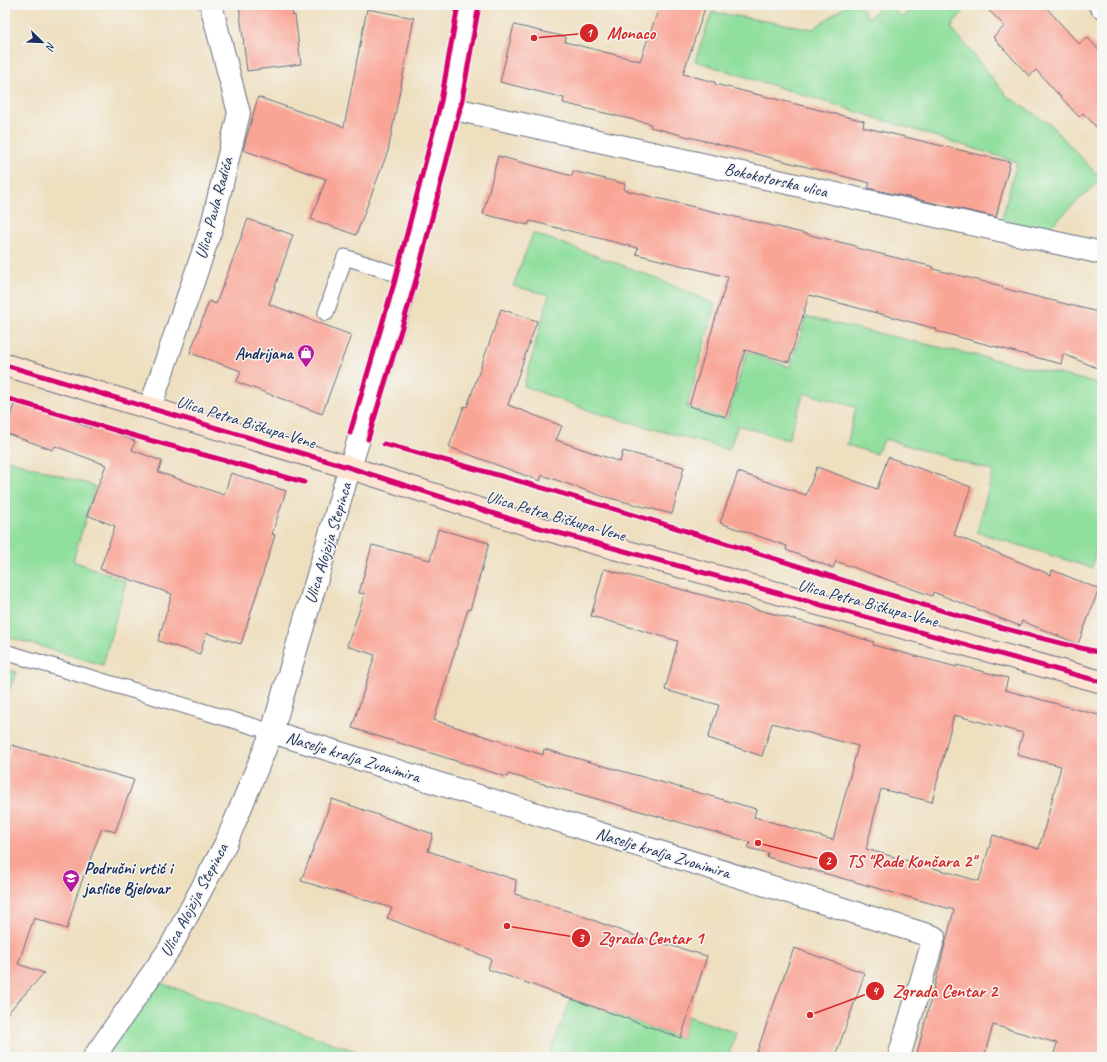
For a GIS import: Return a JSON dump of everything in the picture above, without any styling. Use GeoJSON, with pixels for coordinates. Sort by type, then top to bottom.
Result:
{"type":"FeatureCollection","features":[{"type":"Feature","properties":{"kind":"main road","name":"Ulica Petra Biškupa-Vene"},"geometry":{"type":"LineString","coordinates":[[5,365],[351,468],[526,524],[1102,682]]}},
{"type":"Feature","properties":{"kind":"street","name":"Ulica Pavla Radića"},"geometry":{"type":"LineString","coordinates":[[150,408],[211,229],[239,113],[211,5]]}},
{"type":"Feature","properties":{"kind":"street","name":"Ulica Alojzija Stepinca"},"geometry":{"type":"LineString","coordinates":[[94,1057],[170,948],[226,843],[272,732],[342,493],[351,468],[408,278],[450,108],[468,5]]}},
{"type":"Feature","properties":{"kind":"street","name":"Bokokotorska ulica"},"geometry":{"type":"LineString","coordinates":[[450,108],[1102,253]]}},
{"type":"Feature","properties":{"kind":"street","name":"Naselje kralja Zvonimira"},"geometry":{"type":"LineString","coordinates":[[272,732],[934,937],[900,1057]]}},
{"type":"Feature","properties":{"kind":"lane"},"geometry":{"type":"LineString","coordinates":[[326,313],[345,257],[408,278]]}},
{"type":"Feature","properties":{"kind":"lane"},"geometry":{"type":"LineString","coordinates":[[5,652],[272,732]]}},
{"type":"Feature","properties":{"kind":"green space"},"geometry":{"type":"Polygon","coordinates":[[[847,5],[860,5],[868,18],[883,5],[892,5],[901,18],[917,5],[964,5],[965,10],[954,22],[952,28],[1007,96],[1050,124],[1101,179],[1037,239],[999,230],[1017,162],[695,61],[712,12],[813,29],[847,5]]]}},
{"type":"Feature","properties":{"kind":"green space"},"geometry":{"type":"Polygon","coordinates":[[[533,233],[646,274],[715,304],[687,407],[727,419],[747,352],[790,367],[806,317],[1102,384],[1102,519],[1092,568],[977,532],[993,471],[885,439],[876,454],[847,445],[856,407],[804,393],[788,440],[738,425],[729,450],[593,412],[524,386],[549,295],[513,286],[533,233]]]}},
{"type":"Feature","properties":{"kind":"green space"},"geometry":{"type":"Polygon","coordinates":[[[5,459],[95,486],[73,561],[126,581],[103,665],[5,636],[5,459]]]}},
{"type":"Feature","properties":{"kind":"green space"},"geometry":{"type":"Polygon","coordinates":[[[5,669],[16,672],[5,702],[5,669]]]}},
{"type":"Feature","properties":{"kind":"green space"},"geometry":{"type":"Polygon","coordinates":[[[149,979],[373,1057],[95,1057],[149,979]]]}},
{"type":"Feature","properties":{"kind":"green space"},"geometry":{"type":"Polygon","coordinates":[[[571,999],[681,1038],[688,1016],[736,1033],[728,1057],[548,1057],[571,999]]]}},
{"type":"Feature","properties":{"kind":"building"},"geometry":{"type":"Polygon","coordinates":[[[239,5],[291,5],[293,16],[295,15],[301,64],[247,71],[239,5]]]}},
{"type":"Feature","properties":{"kind":"building"},"geometry":{"type":"Polygon","coordinates":[[[660,5],[706,5],[683,74],[715,82],[715,84],[864,121],[863,127],[1010,162],[996,217],[868,188],[870,183],[650,127],[651,124],[563,103],[564,98],[500,82],[514,25],[566,37],[565,42],[640,61],[660,5]]]}},
{"type":"Feature","properties":{"kind":"building"},"geometry":{"type":"Polygon","coordinates":[[[983,5],[1044,5],[1079,44],[1087,37],[1102,54],[1102,133],[1083,113],[1079,117],[1036,70],[1029,76],[993,37],[1005,26],[983,5]]]}},
{"type":"Feature","properties":{"kind":"building"},"geometry":{"type":"Polygon","coordinates":[[[367,9],[414,18],[388,151],[356,235],[311,219],[326,179],[243,150],[258,97],[344,127],[367,9]]]}},
{"type":"Feature","properties":{"kind":"building"},"geometry":{"type":"Polygon","coordinates":[[[498,156],[572,176],[573,171],[625,184],[624,190],[856,246],[856,248],[934,267],[933,269],[1002,286],[1002,288],[1102,313],[1102,370],[1063,354],[1061,364],[809,295],[789,362],[745,350],[726,417],[689,406],[728,277],[636,254],[638,248],[530,221],[528,225],[483,214],[498,156]]]}},
{"type":"Feature","properties":{"kind":"building"},"geometry":{"type":"Polygon","coordinates":[[[248,219],[293,235],[269,304],[351,335],[322,414],[237,382],[241,371],[190,353],[209,301],[216,304],[248,219]]]}},
{"type":"Feature","properties":{"kind":"building"},"geometry":{"type":"Polygon","coordinates":[[[501,309],[537,321],[508,405],[562,426],[556,440],[620,462],[623,451],[684,467],[672,514],[602,496],[542,475],[540,481],[449,447],[464,406],[467,407],[501,309]]]}},
{"type":"Feature","properties":{"kind":"building"},"geometry":{"type":"Polygon","coordinates":[[[15,401],[91,428],[93,425],[135,441],[132,450],[162,461],[158,472],[224,495],[231,473],[286,491],[272,534],[275,535],[241,644],[206,633],[200,654],[158,641],[172,594],[100,569],[115,526],[87,515],[106,465],[55,446],[53,450],[5,433],[15,401]]]}},
{"type":"Feature","properties":{"kind":"building"},"geometry":{"type":"Polygon","coordinates":[[[888,457],[971,487],[954,535],[1051,575],[1052,570],[1099,589],[1078,644],[1022,621],[1020,626],[933,592],[932,596],[836,561],[833,568],[786,550],[787,546],[720,523],[738,472],[806,495],[817,467],[877,489],[888,457]]]}},
{"type":"Feature","properties":{"kind":"building"},"geometry":{"type":"Polygon","coordinates":[[[438,529],[489,543],[470,610],[468,609],[434,720],[543,755],[544,749],[756,809],[754,817],[833,840],[858,746],[772,723],[762,756],[708,738],[719,705],[665,690],[678,641],[591,616],[604,569],[793,619],[874,642],[873,645],[957,667],[957,665],[1008,678],[1005,690],[1102,716],[1102,1057],[1053,1057],[1057,1043],[993,1025],[984,1057],[916,1057],[954,910],[767,857],[768,853],[748,848],[750,842],[508,774],[507,777],[352,728],[375,655],[347,646],[365,594],[359,593],[372,545],[430,560],[438,529]],[[954,715],[932,802],[881,789],[866,849],[979,881],[993,835],[1039,849],[1061,766],[1017,755],[1023,733],[954,715]]]}},
{"type":"Feature","properties":{"kind":"building"},"geometry":{"type":"Polygon","coordinates":[[[12,745],[134,780],[115,832],[102,828],[77,894],[67,929],[34,918],[18,964],[44,973],[5,1016],[5,766],[12,745]]]}},
{"type":"Feature","properties":{"kind":"building"},"geometry":{"type":"Polygon","coordinates":[[[332,799],[433,834],[428,851],[516,880],[515,894],[577,914],[627,933],[707,956],[681,1038],[488,969],[491,959],[387,918],[392,908],[301,881],[332,799]]]}},
{"type":"Feature","properties":{"kind":"building"},"geometry":{"type":"Polygon","coordinates":[[[794,948],[865,973],[835,1057],[755,1057],[794,948]]]}},
{"type":"Feature","properties":{"kind":"cycle path"},"geometry":{"type":"LineString","coordinates":[[350,433],[395,280],[441,101],[458,5]]}},
{"type":"Feature","properties":{"kind":"cycle path"},"geometry":{"type":"LineString","coordinates":[[368,439],[415,284],[461,105],[479,5]]}},
{"type":"Feature","properties":{"kind":"cycle path"},"geometry":{"type":"LineString","coordinates":[[5,365],[351,468],[526,524],[1102,682]]}},
{"type":"Feature","properties":{"kind":"cycle path"},"geometry":{"type":"LineString","coordinates":[[5,398],[142,438],[304,482]]}},
{"type":"Feature","properties":{"kind":"cycle path"},"geometry":{"type":"LineString","coordinates":[[384,444],[466,466],[671,526],[857,585],[955,614],[1102,653]]}},
{"type":"Feature","properties":{"kind":"place","name":"Monaco"},"geometry":{"type":"Point","coordinates":[534,38]}},
{"type":"Feature","properties":{"kind":"place","name":"Andrijana"},"geometry":{"type":"Point","coordinates":[306,368]}},
{"type":"Feature","properties":{"kind":"place","name":"TS \"Rade Končara 2\""},"geometry":{"type":"Point","coordinates":[758,843]}},
{"type":"Feature","properties":{"kind":"place","name":"Područni vrtić i jaslice Bjelovar"},"geometry":{"type":"Point","coordinates":[71,893]}},
{"type":"Feature","properties":{"kind":"place","name":"Zgrada Centar 1"},"geometry":{"type":"Point","coordinates":[507,926]}},
{"type":"Feature","properties":{"kind":"place","name":"Zgrada Centar 2"},"geometry":{"type":"Point","coordinates":[810,1015]}}]}
